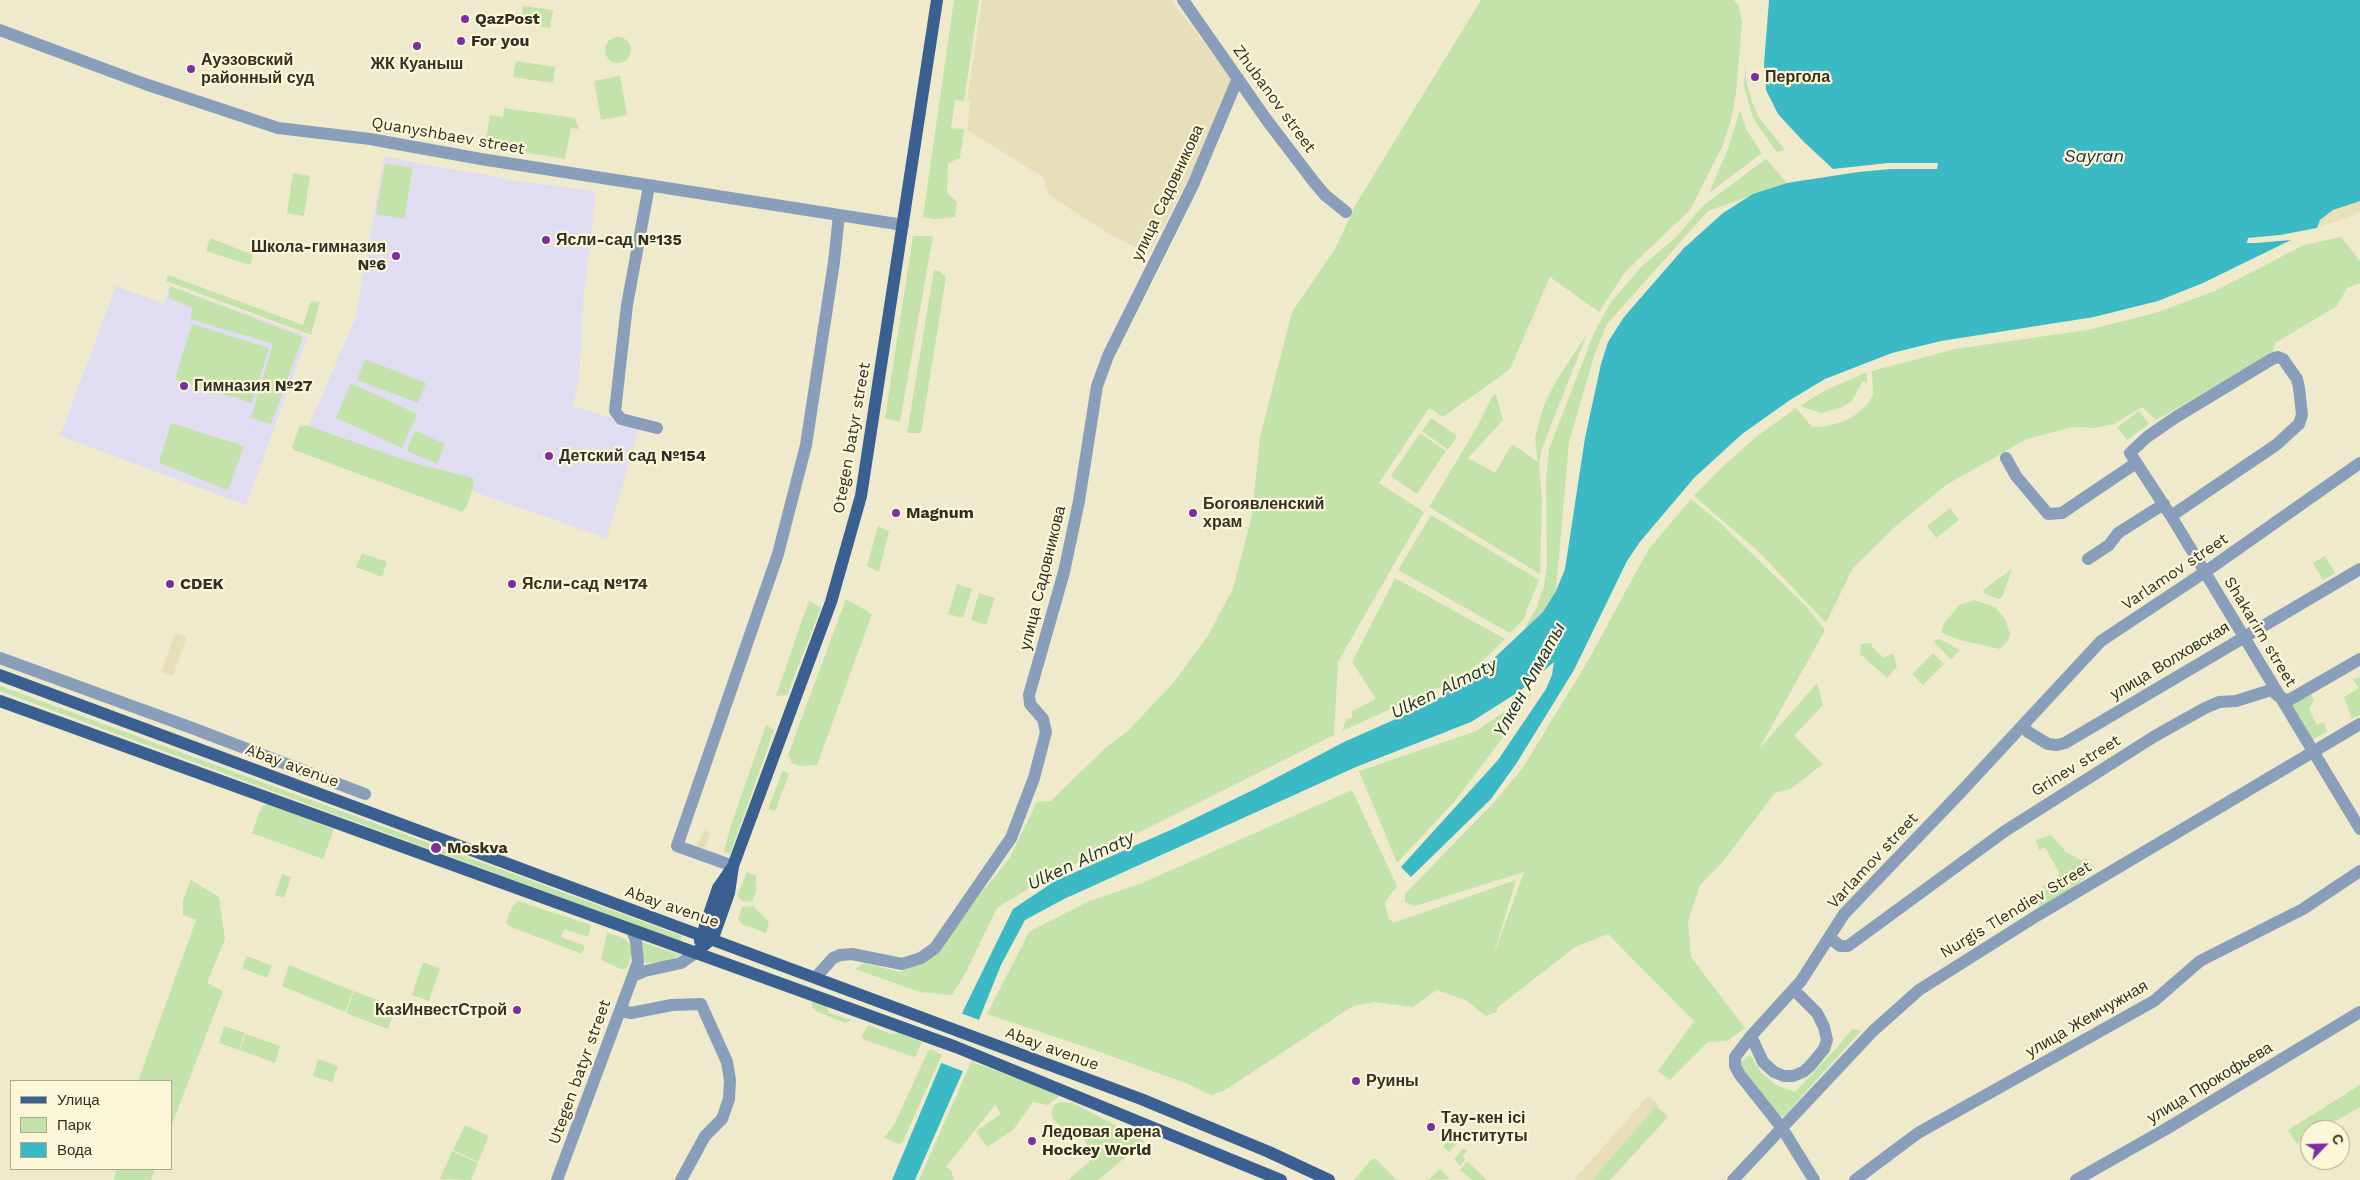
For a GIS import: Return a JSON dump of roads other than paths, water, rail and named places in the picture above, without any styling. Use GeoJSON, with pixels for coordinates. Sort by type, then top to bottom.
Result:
{"type":"FeatureCollection","features":[{"type":"Feature","properties":{"kind":"main road","name":"Otegen batyr street"},"geometry":{"type":"LineString","coordinates":[[696,952],[708,936],[718,888],[733,866],[831,602],[861,496],[936,0]]}},
{"type":"Feature","properties":{"kind":"main road","name":"Abay avenue"},"geometry":{"type":"LineString","coordinates":[[0,675],[135,727],[367,810],[603,901],[708,936],[1141,1099],[1268,1152],[1329,1180]]}},
{"type":"Feature","properties":{"kind":"main road","name":"Abay avenue"},"geometry":{"type":"LineString","coordinates":[[0,701],[259,796],[394,842],[984,1058],[1281,1180]]}},
{"type":"Feature","properties":{"kind":"street","name":"Zhubanov street"},"geometry":{"type":"LineString","coordinates":[[1183,0],[1314,182],[1325,195],[1346,212]]}},
{"type":"Feature","properties":{"kind":"street","name":"Quanyshbaev street"},"geometry":{"type":"LineString","coordinates":[[0,30],[145,84],[278,128],[370,139],[649,186],[903,225]]}},
{"type":"Feature","properties":{"kind":"street","name":"улица Садовникова"},"geometry":{"type":"LineString","coordinates":[[816,977],[833,958],[840,955],[852,954],[902,964],[921,958],[935,948],[1011,838],[1034,778],[1046,732],[1042,719],[1030,704],[1029,695],[1064,572],[1097,386],[1108,356],[1193,185],[1238,78]]}},
{"type":"Feature","properties":{"kind":"street"},"geometry":{"type":"LineString","coordinates":[[649,186],[627,306],[615,411],[621,419],[657,428]]}},
{"type":"Feature","properties":{"kind":"street"},"geometry":{"type":"LineString","coordinates":[[733,866],[677,846],[778,554],[806,446],[834,262],[839,215]]}},
{"type":"Feature","properties":{"kind":"street"},"geometry":{"type":"LineString","coordinates":[[2006,458],[2016,476],[2048,514],[2062,513],[2133,458],[2147,437],[2176,417],[2272,359],[2278,357],[2283,359],[2296,379],[2302,416],[2299,424],[2276,445],[2171,516]]}},
{"type":"Feature","properties":{"kind":"street","name":"Shakarim street"},"geometry":{"type":"LineString","coordinates":[[2133,458],[2164,504],[2360,829]]}},
{"type":"Feature","properties":{"kind":"street","name":"Varlamov street"},"geometry":{"type":"LineString","coordinates":[[1794,990],[1812,966],[1844,914],[2101,641],[2205,572],[2360,463]]}},
{"type":"Feature","properties":{"kind":"street"},"geometry":{"type":"LineString","coordinates":[[2088,560],[2109,545],[2118,534],[2164,504]]}},
{"type":"Feature","properties":{"kind":"street","name":"улица Волховская"},"geometry":{"type":"LineString","coordinates":[[2023,725],[2028,732],[2048,744],[2057,745],[2065,743],[2360,569]]}},
{"type":"Feature","properties":{"kind":"street"},"geometry":{"type":"LineString","coordinates":[[0,658],[365,794]]}},
{"type":"Feature","properties":{"kind":"street","name":"Grinev street"},"geometry":{"type":"LineString","coordinates":[[1829,937],[1840,946],[1848,946],[2005,831],[2155,736],[2205,708],[2218,702],[2236,701],[2271,690],[2280,698],[2289,700],[2360,659]]}},
{"type":"Feature","properties":{"kind":"street","name":"Nurgis Tlendiev Street"},"geometry":{"type":"LineString","coordinates":[[1733,1180],[1873,1031],[1919,990],[2038,915],[2360,724]]}},
{"type":"Feature","properties":{"kind":"street","name":"улица Жемчужная"},"geometry":{"type":"LineString","coordinates":[[1856,1180],[1918,1133],[2154,1001],[2200,962],[2303,909],[2360,871]]}},
{"type":"Feature","properties":{"kind":"street","name":"Utegen batyr street"},"geometry":{"type":"LineString","coordinates":[[558,1180],[638,962],[638,952],[632,930]]}},
{"type":"Feature","properties":{"kind":"street"},"geometry":{"type":"LineString","coordinates":[[633,976],[645,970],[681,963],[696,952]]}},
{"type":"Feature","properties":{"kind":"street"},"geometry":{"type":"LineString","coordinates":[[1751,1036],[1763,1062],[1774,1072],[1784,1076],[1794,1076],[1810,1066],[1824,1049],[1827,1040],[1824,1027],[1817,1013],[1794,990],[1751,1036],[1735,1058],[1735,1066],[1740,1075],[1782,1128],[1814,1180]]}},
{"type":"Feature","properties":{"kind":"street"},"geometry":{"type":"LineString","coordinates":[[620,1011],[631,1013],[672,1005],[701,1004],[727,1062],[730,1080],[729,1099],[722,1119],[705,1136],[681,1180]]}},
{"type":"Feature","properties":{"kind":"street","name":"улица Прокофьева"},"geometry":{"type":"LineString","coordinates":[[2076,1180],[2360,1012]]}},
{"type":"Feature","properties":{"kind":"water","name":"Sayran"},"geometry":{"type":"Polygon","coordinates":[[[1769,0],[2360,0],[2360,201],[2333,210],[2320,220],[2317,228],[2280,235],[2248,238],[2247,243],[2291,240],[2203,283],[2158,301],[2094,317],[1941,341],[1892,353],[1825,379],[1790,400],[1742,434],[1694,478],[1639,543],[1627,561],[1574,670],[1516,764],[1491,799],[1411,877],[1401,867],[1498,760],[1546,689],[1552,675],[1554,662],[1520,691],[1471,722],[1356,767],[1064,899],[1025,920],[1001,965],[980,1017],[963,1071],[915,1180],[892,1180],[964,1009],[1013,909],[1055,881],[1175,828],[1255,789],[1344,742],[1432,703],[1491,661],[1543,612],[1556,591],[1565,569],[1585,438],[1601,364],[1608,342],[1624,317],[1684,248],[1723,213],[1753,194],[1787,183],[1858,172],[1891,169],[1937,169],[1938,163],[1888,163],[1833,169],[1803,141],[1778,114],[1766,90],[1764,64],[1769,0]]]}},
{"type":"Feature","properties":{"kind":"place","name":"QazPost"},"geometry":{"type":"Point","coordinates":[465,19]}},
{"type":"Feature","properties":{"kind":"place","name":"For you"},"geometry":{"type":"Point","coordinates":[461,41]}},
{"type":"Feature","properties":{"kind":"place","name":"ЖК Куаныш"},"geometry":{"type":"Point","coordinates":[417,46]}},
{"type":"Feature","properties":{"kind":"place","name":"Ауэзовский районный суд"},"geometry":{"type":"Point","coordinates":[191,69]}},
{"type":"Feature","properties":{"kind":"place","name":"Пергола"},"geometry":{"type":"Point","coordinates":[1755,77]}},
{"type":"Feature","properties":{"kind":"place","name":"Ясли-сад №135"},"geometry":{"type":"Point","coordinates":[546,240]}},
{"type":"Feature","properties":{"kind":"place","name":"Школа-гимназия №6"},"geometry":{"type":"Point","coordinates":[396,256]}},
{"type":"Feature","properties":{"kind":"place","name":"Гимназия №27"},"geometry":{"type":"Point","coordinates":[184,386]}},
{"type":"Feature","properties":{"kind":"place","name":"Детский сад №154"},"geometry":{"type":"Point","coordinates":[549,456]}},
{"type":"Feature","properties":{"kind":"place","name":"Magnum"},"geometry":{"type":"Point","coordinates":[896,513]}},
{"type":"Feature","properties":{"kind":"place","name":"Богоявленский храм"},"geometry":{"type":"Point","coordinates":[1193,513]}},
{"type":"Feature","properties":{"kind":"place","name":"CDEK"},"geometry":{"type":"Point","coordinates":[170,584]}},
{"type":"Feature","properties":{"kind":"place","name":"Ясли-сад №174"},"geometry":{"type":"Point","coordinates":[512,584]}},
{"type":"Feature","properties":{"kind":"place","name":"Moskva"},"geometry":{"type":"Point","coordinates":[436,848]}},
{"type":"Feature","properties":{"kind":"place","name":"КазИнвестСтрой"},"geometry":{"type":"Point","coordinates":[517,1010]}},
{"type":"Feature","properties":{"kind":"place","name":"Руины"},"geometry":{"type":"Point","coordinates":[1356,1081]}},
{"type":"Feature","properties":{"kind":"place","name":"Тау-кен ісі Институты"},"geometry":{"type":"Point","coordinates":[1431,1127]}},
{"type":"Feature","properties":{"kind":"place","name":"Ледовая арена Hockey World"},"geometry":{"type":"Point","coordinates":[1032,1141]}},
{"type":"Feature","properties":{"kind":"water label","name":"Үлкен Алматы"},"geometry":{"type":"Point","coordinates":[1530,680]}},
{"type":"Feature","properties":{"kind":"water label","name":"Ulken Almaty"},"geometry":{"type":"Point","coordinates":[1444,689]}},
{"type":"Feature","properties":{"kind":"water label","name":"Ulken Almaty"},"geometry":{"type":"Point","coordinates":[1081,861]}}]}
